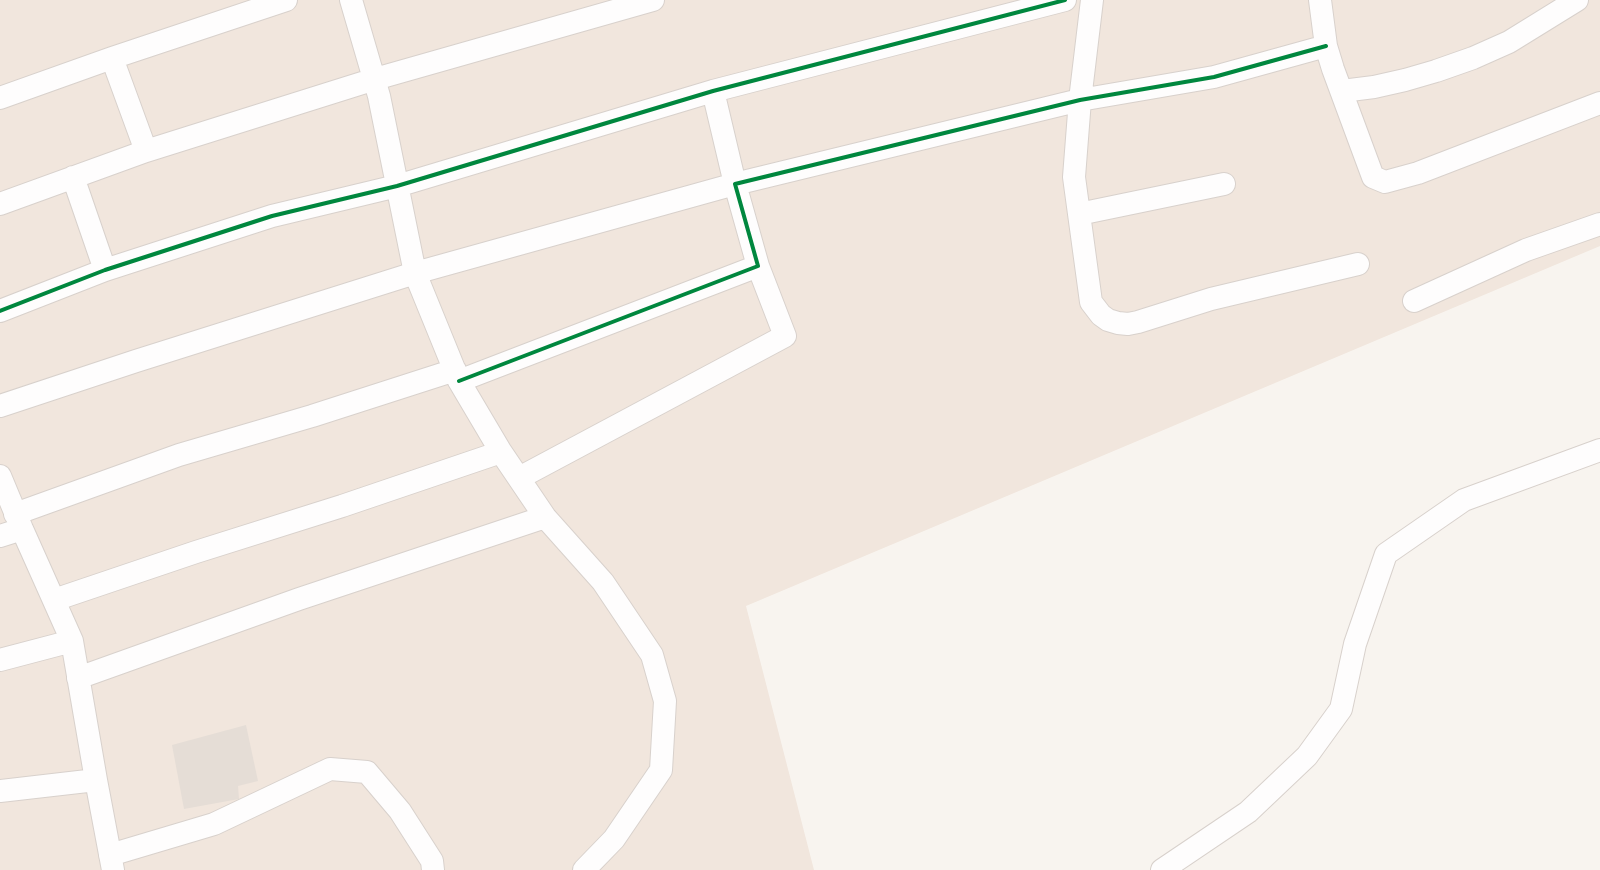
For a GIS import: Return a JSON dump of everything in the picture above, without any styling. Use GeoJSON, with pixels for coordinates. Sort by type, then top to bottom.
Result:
{"type":"FeatureCollection","features":[{"type":"Feature","properties":{"kind":"street"},"geometry":{"type":"LineString","coordinates":[[0,98],[112,58],[286,0]]}},
{"type":"Feature","properties":{"kind":"street"},"geometry":{"type":"LineString","coordinates":[[351,0],[379,96],[415,273],[457,375],[501,452],[545,518],[603,582],[652,655],[665,701],[661,770],[614,839],[584,870]]}},
{"type":"Feature","properties":{"kind":"street"},"geometry":{"type":"LineString","coordinates":[[0,204],[146,151],[374,79],[653,0]]}},
{"type":"Feature","properties":{"kind":"street"},"geometry":{"type":"LineString","coordinates":[[0,311],[105,270],[272,216],[397,186],[713,91],[1065,0]]}},
{"type":"Feature","properties":{"kind":"street"},"geometry":{"type":"LineString","coordinates":[[1092,0],[1080,100],[1074,177],[1091,302],[1101,315],[1108,320],[1128,324],[1211,299],[1358,264]]}},
{"type":"Feature","properties":{"kind":"street"},"geometry":{"type":"LineString","coordinates":[[1320,0],[1326,46],[1373,177],[1384,182],[1418,173],[1600,103]]}},
{"type":"Feature","properties":{"kind":"street"},"geometry":{"type":"LineString","coordinates":[[1342,91],[1405,80],[1473,58],[1509,42],[1577,0]]}},
{"type":"Feature","properties":{"kind":"street"},"geometry":{"type":"LineString","coordinates":[[0,406],[136,361],[415,273],[735,184],[1080,100],[1214,77],[1326,46]]}},
{"type":"Feature","properties":{"kind":"street"},"geometry":{"type":"LineString","coordinates":[[112,58],[146,151]]}},
{"type":"Feature","properties":{"kind":"street"},"geometry":{"type":"LineString","coordinates":[[519,478],[785,336],[758,266],[735,184],[713,91]]}},
{"type":"Feature","properties":{"kind":"street"},"geometry":{"type":"LineString","coordinates":[[74,177],[105,270]]}},
{"type":"Feature","properties":{"kind":"street"},"geometry":{"type":"LineString","coordinates":[[1079,214],[1224,184]]}},
{"type":"Feature","properties":{"kind":"street"},"geometry":{"type":"LineString","coordinates":[[1414,301],[1526,250],[1600,224]]}},
{"type":"Feature","properties":{"kind":"street"},"geometry":{"type":"LineString","coordinates":[[0,536],[19,522],[179,455],[457,375],[758,266]]}},
{"type":"Feature","properties":{"kind":"street"},"geometry":{"type":"LineString","coordinates":[[1162,870],[1248,812],[1307,756],[1341,709],[1355,644],[1386,554],[1464,500],[1600,450]]}},
{"type":"Feature","properties":{"kind":"street"},"geometry":{"type":"LineString","coordinates":[[54,600],[342,506],[501,452]]}},
{"type":"Feature","properties":{"kind":"street"},"geometry":{"type":"LineString","coordinates":[[0,476],[72,641],[112,862],[214,824],[330,769],[366,772],[400,811],[432,861],[433,870]]}},
{"type":"Feature","properties":{"kind":"street"},"geometry":{"type":"LineString","coordinates":[[78,678],[299,599],[545,518]]}},
{"type":"Feature","properties":{"kind":"street"},"geometry":{"type":"LineString","coordinates":[[0,660],[72,641]]}},
{"type":"Feature","properties":{"kind":"street"},"geometry":{"type":"LineString","coordinates":[[0,791],[96,780]]}},
{"type":"Feature","properties":{"kind":"shaded area"},"geometry":{"type":"Polygon","coordinates":[[[0,0],[1600,0],[1600,246],[746,606],[814,870],[0,870],[0,0]]]}},
{"type":"Feature","properties":{"kind":"building"},"geometry":{"type":"Polygon","coordinates":[[[246,725],[258,781],[238,786],[239,799],[184,809],[172,745],[246,725]]]}},
{"type":"Feature","properties":{"kind":"cycle path"},"geometry":{"type":"LineString","coordinates":[[0,311],[105,270],[272,216],[397,186],[713,91],[1065,0]]}},
{"type":"Feature","properties":{"kind":"cycle path"},"geometry":{"type":"LineString","coordinates":[[459,381],[758,266],[735,184],[1080,100],[1214,77],[1326,46]]}}]}
